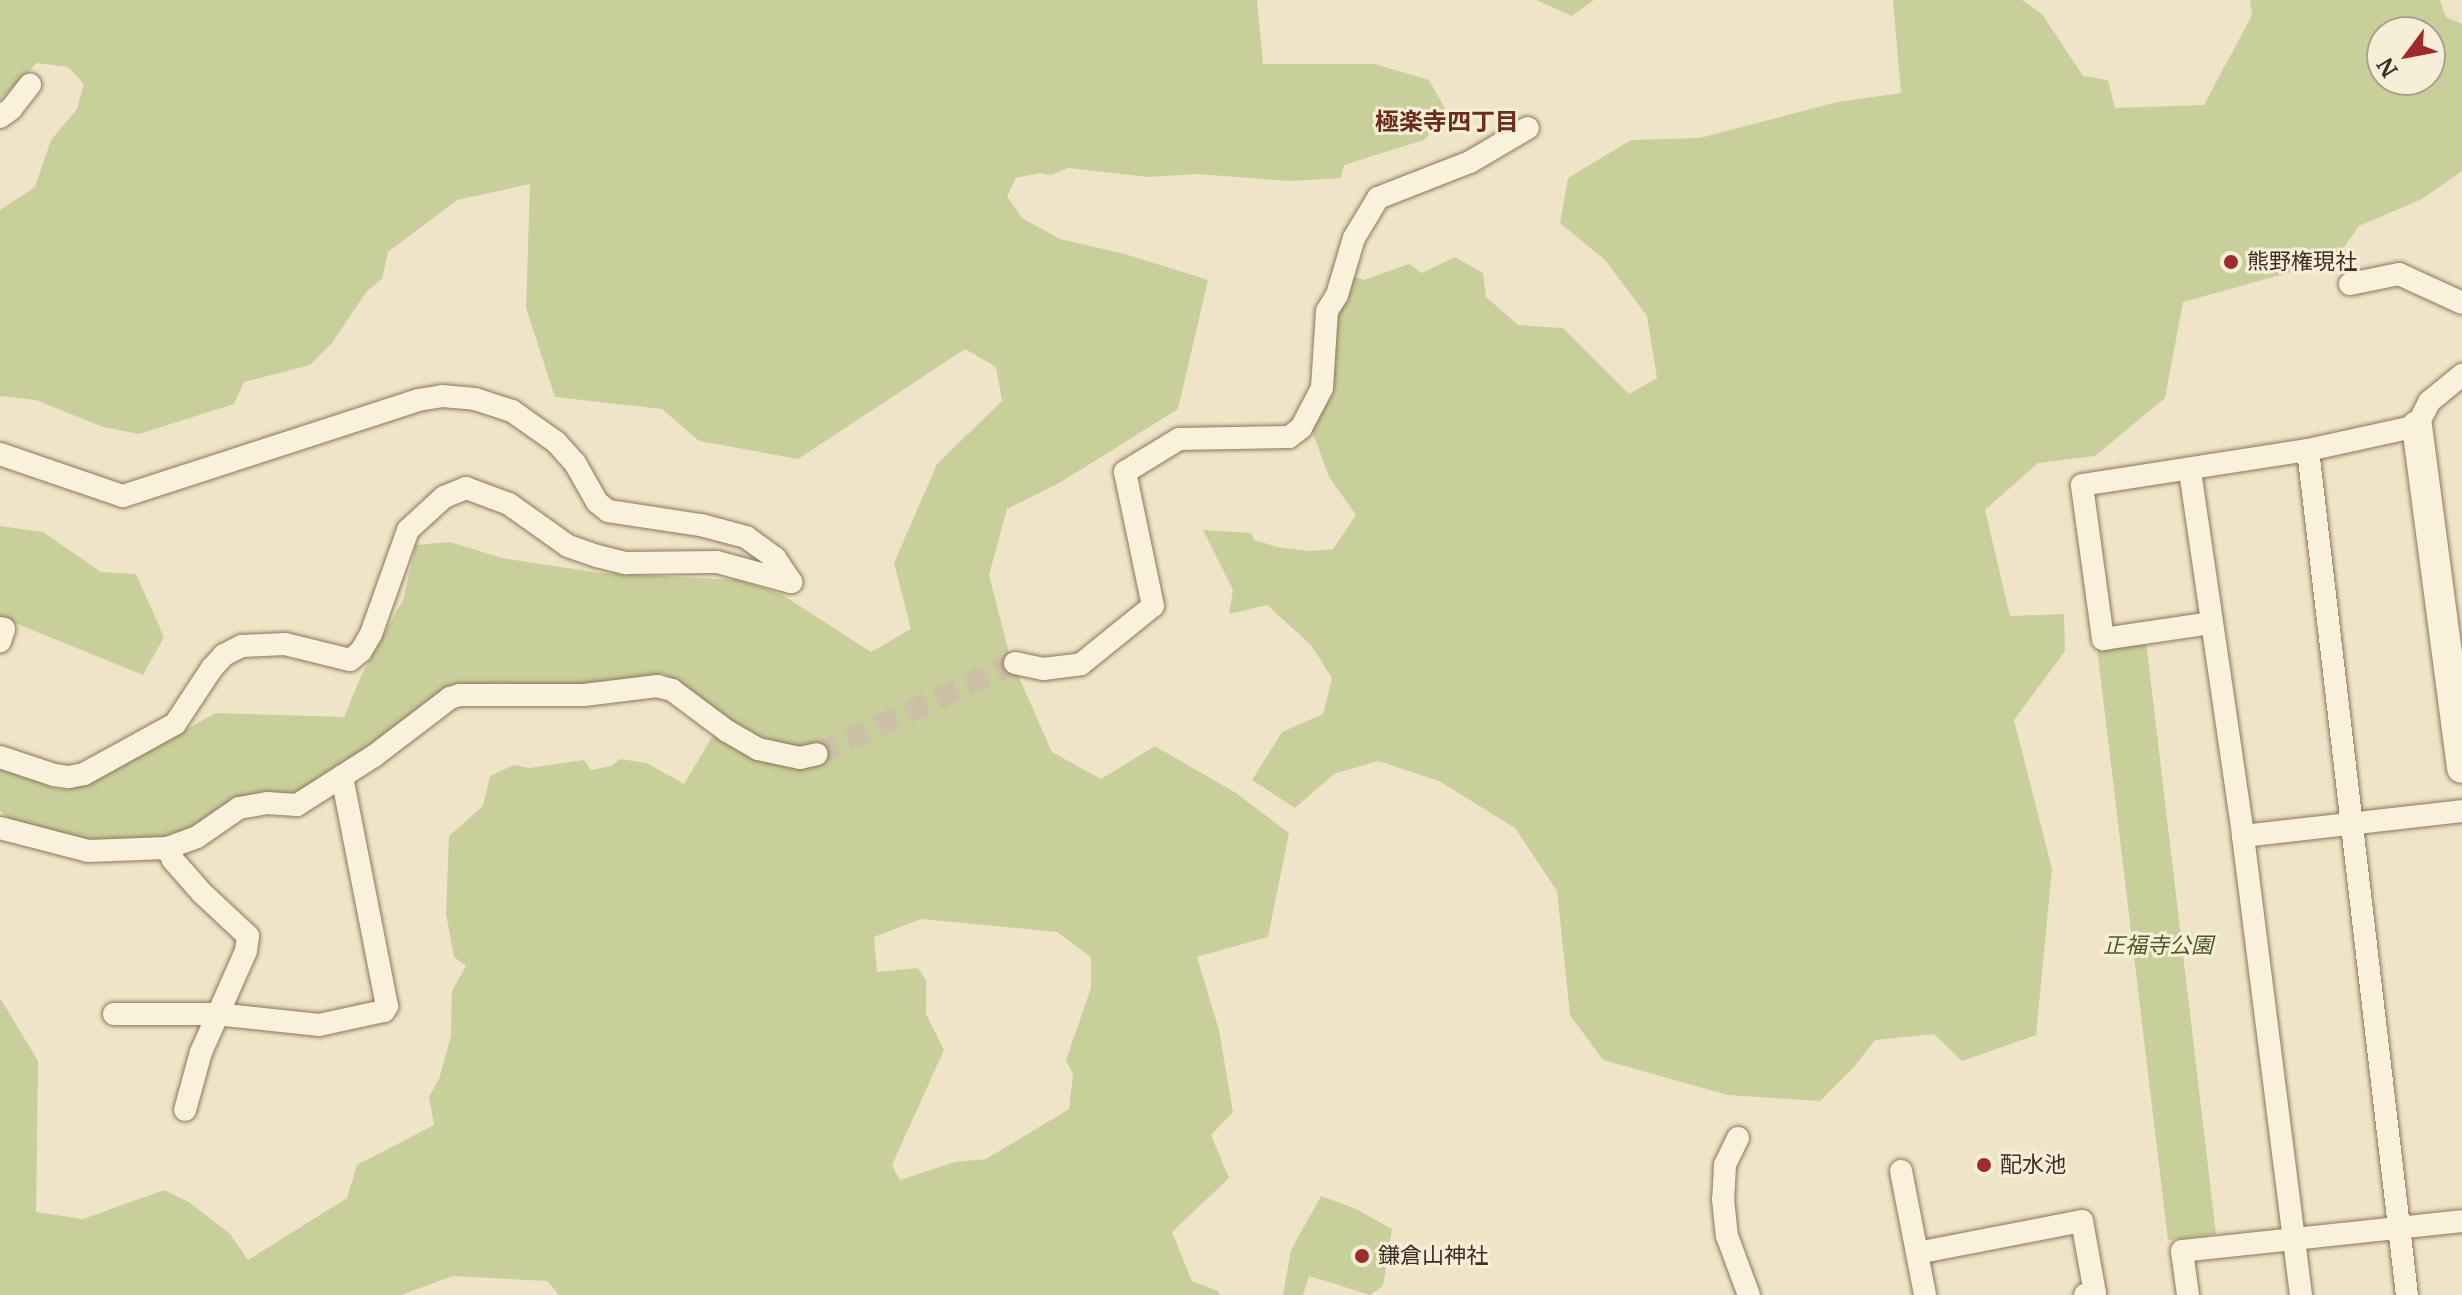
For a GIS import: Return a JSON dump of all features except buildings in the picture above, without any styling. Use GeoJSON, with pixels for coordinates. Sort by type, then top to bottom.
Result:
{"type":"FeatureCollection","features":[{"type":"Feature","properties":{"kind":"street"},"geometry":{"type":"LineString","coordinates":[[0,117],[11,109],[30,85]]}},
{"type":"Feature","properties":{"kind":"street"},"geometry":{"type":"LineString","coordinates":[[1015,663],[1043,669],[1081,664],[1153,606],[1125,472],[1179,439],[1289,437],[1301,428],[1322,388],[1327,311],[1337,295],[1354,238],[1378,198],[1470,162],[1528,128]]}},
{"type":"Feature","properties":{"kind":"street"},"geometry":{"type":"LineString","coordinates":[[2350,284],[2399,274],[2462,303]]}},
{"type":"Feature","properties":{"kind":"street"},"geometry":{"type":"LineString","coordinates":[[2462,375],[2429,402],[2417,426],[2456,675],[2462,768]]}},
{"type":"Feature","properties":{"kind":"street"},"geometry":{"type":"LineString","coordinates":[[0,454],[123,496],[418,400],[442,396],[475,399],[512,411],[556,442],[575,463],[597,502],[608,511],[701,525],[746,537],[775,558],[791,582],[717,562],[626,563],[597,556],[568,546],[509,504],[466,488],[444,497],[408,530],[371,634],[361,651],[350,660],[285,644],[242,646],[224,655],[212,668],[175,724],[84,774],[69,777],[54,775],[0,757]]}},
{"type":"Feature","properties":{"kind":"street"},"geometry":{"type":"LineString","coordinates":[[2211,623],[2103,639],[2082,485],[2190,471],[2417,426]]}},
{"type":"Feature","properties":{"kind":"street"},"geometry":{"type":"LineString","coordinates":[[2308,450],[2407,1295]]}},
{"type":"Feature","properties":{"kind":"street"},"geometry":{"type":"LineString","coordinates":[[2190,471],[2243,836],[2301,1295]]}},
{"type":"Feature","properties":{"kind":"street"},"geometry":{"type":"LineString","coordinates":[[0,628],[4,629],[0,641]]}},
{"type":"Feature","properties":{"kind":"street"},"geometry":{"type":"LineString","coordinates":[[0,828],[88,851],[167,848],[197,837],[239,808],[267,803],[297,805],[450,698],[460,695],[584,695],[657,686],[672,690],[758,749],[800,758],[817,754]]}},
{"type":"Feature","properties":{"kind":"street"},"geometry":{"type":"LineString","coordinates":[[114,1014],[216,1014],[319,1025],[384,1011],[387,1006],[342,776]]}},
{"type":"Feature","properties":{"kind":"street"},"geometry":{"type":"LineString","coordinates":[[2243,836],[2462,811]]}},
{"type":"Feature","properties":{"kind":"street"},"geometry":{"type":"LineString","coordinates":[[167,848],[173,860],[202,893],[248,936],[246,951],[216,1014],[185,1110]]}},
{"type":"Feature","properties":{"kind":"street"},"geometry":{"type":"LineString","coordinates":[[1738,1138],[1725,1165],[1723,1199],[1727,1236],[1749,1295]]}},
{"type":"Feature","properties":{"kind":"street"},"geometry":{"type":"LineString","coordinates":[[1901,1171],[1925,1295]]}},
{"type":"Feature","properties":{"kind":"street"},"geometry":{"type":"LineString","coordinates":[[1917,1253],[2082,1221],[2095,1293],[2085,1295]]}},
{"type":"Feature","properties":{"kind":"street"},"geometry":{"type":"LineString","coordinates":[[2188,1295],[2182,1251],[2462,1221]]}},
{"type":"Feature","properties":{"kind":"green space"},"geometry":{"type":"Polygon","coordinates":[[[0,0],[1257,0],[1263,64],[1375,64],[1429,80],[1449,116],[1424,140],[1344,165],[1341,178],[1290,181],[1197,174],[1148,177],[1068,168],[1051,175],[1040,173],[1016,178],[1007,196],[1022,218],[1060,239],[1125,254],[1208,280],[1178,409],[1061,482],[1007,509],[989,575],[1010,657],[1052,752],[1101,779],[1155,746],[1236,793],[1289,833],[1268,937],[1197,957],[1219,1030],[1233,1112],[1211,1135],[1229,1178],[1172,1232],[1192,1281],[1218,1291],[1220,1295],[559,1295],[547,1281],[453,1276],[401,1295],[0,1295],[0,998],[38,1061],[36,1212],[83,1219],[164,1190],[189,1202],[230,1234],[248,1260],[347,1198],[357,1165],[434,1125],[429,1097],[439,1079],[451,1036],[452,991],[466,966],[454,957],[446,914],[449,836],[483,806],[490,776],[514,765],[529,768],[584,760],[591,770],[611,766],[620,759],[647,763],[684,784],[723,719],[677,681],[663,674],[585,688],[496,683],[445,693],[304,792],[238,797],[191,834],[158,843],[73,843],[19,826],[0,811],[0,769],[33,775],[52,788],[67,790],[111,771],[216,713],[344,717],[361,676],[403,600],[416,545],[450,542],[502,558],[601,573],[739,580],[781,594],[871,652],[911,629],[894,563],[937,464],[1002,401],[996,367],[965,349],[798,459],[699,441],[662,409],[555,397],[526,308],[530,184],[457,200],[388,252],[382,279],[367,291],[332,343],[310,365],[244,382],[234,404],[139,434],[103,427],[36,400],[0,396],[0,210],[35,187],[51,140],[77,109],[84,84],[68,67],[37,63],[0,100],[0,0]],[[921,919],[874,937],[877,972],[918,968],[926,980],[926,1014],[944,1050],[892,1165],[900,1180],[955,1162],[986,1159],[1069,1109],[1073,1075],[1066,1060],[1091,988],[1091,957],[1057,932],[921,919]]]}},
{"type":"Feature","properties":{"kind":"green space"},"geometry":{"type":"Polygon","coordinates":[[[1536,0],[1594,0],[1572,16],[1536,0]]]}},
{"type":"Feature","properties":{"kind":"green space"},"geometry":{"type":"Polygon","coordinates":[[[1893,0],[2022,0],[2042,14],[2083,76],[2108,80],[2115,108],[2204,105],[2252,15],[2250,0],[2440,0],[2446,16],[2366,16],[2366,96],[2446,96],[2446,17],[2462,24],[2462,171],[2422,199],[2359,226],[2335,260],[2183,302],[2165,398],[2095,456],[2038,463],[1985,510],[2010,616],[2064,614],[2065,651],[2014,720],[2052,869],[2036,1035],[1962,1061],[1934,1034],[1875,1040],[1854,1067],[1820,1101],[1728,1095],[1603,1060],[1570,1015],[1557,891],[1515,828],[1439,781],[1378,761],[1334,774],[1295,808],[1252,780],[1282,732],[1323,714],[1332,678],[1311,645],[1267,605],[1229,614],[1233,590],[1203,530],[1251,533],[1254,540],[1278,547],[1310,551],[1333,549],[1356,515],[1329,477],[1309,423],[1328,332],[1348,275],[1364,280],[1409,264],[1422,273],[1455,257],[1483,273],[1486,297],[1518,325],[1563,328],[1629,394],[1657,378],[1647,316],[1605,260],[1560,223],[1568,178],[1631,140],[1700,138],[1837,102],[1901,93],[1893,0]]]}},
{"type":"Feature","properties":{"kind":"green space"},"geometry":{"type":"Polygon","coordinates":[[[0,526],[43,532],[101,572],[136,574],[164,637],[143,675],[0,617],[0,526]]]}},
{"type":"Feature","properties":{"kind":"green space","name":"正福寺公園"},"geometry":{"type":"Polygon","coordinates":[[[2146,641],[2216,1234],[2168,1240],[2097,648],[2146,641]]]}},
{"type":"Feature","properties":{"kind":"green space"},"geometry":{"type":"Polygon","coordinates":[[[1321,1196],[1354,1208],[1392,1229],[1383,1286],[1370,1295],[1309,1276],[1303,1295],[1283,1295],[1291,1250],[1321,1196]]]}},
{"type":"Feature","properties":{"kind":"tunnel"},"geometry":{"type":"LineString","coordinates":[[817,754],[1015,663]]}},
{"type":"Feature","properties":{"kind":"place","name":"熊野権現社"},"geometry":{"type":"Point","coordinates":[2231,262]}},
{"type":"Feature","properties":{"kind":"place","name":"配水池"},"geometry":{"type":"Point","coordinates":[1984,1165]}},
{"type":"Feature","properties":{"kind":"place","name":"鎌倉山神社"},"geometry":{"type":"Point","coordinates":[1362,1256]}},
{"type":"Feature","properties":{"kind":"district","name":"極楽寺四丁目"},"geometry":{"type":"Point","coordinates":[1447,122]}}]}
